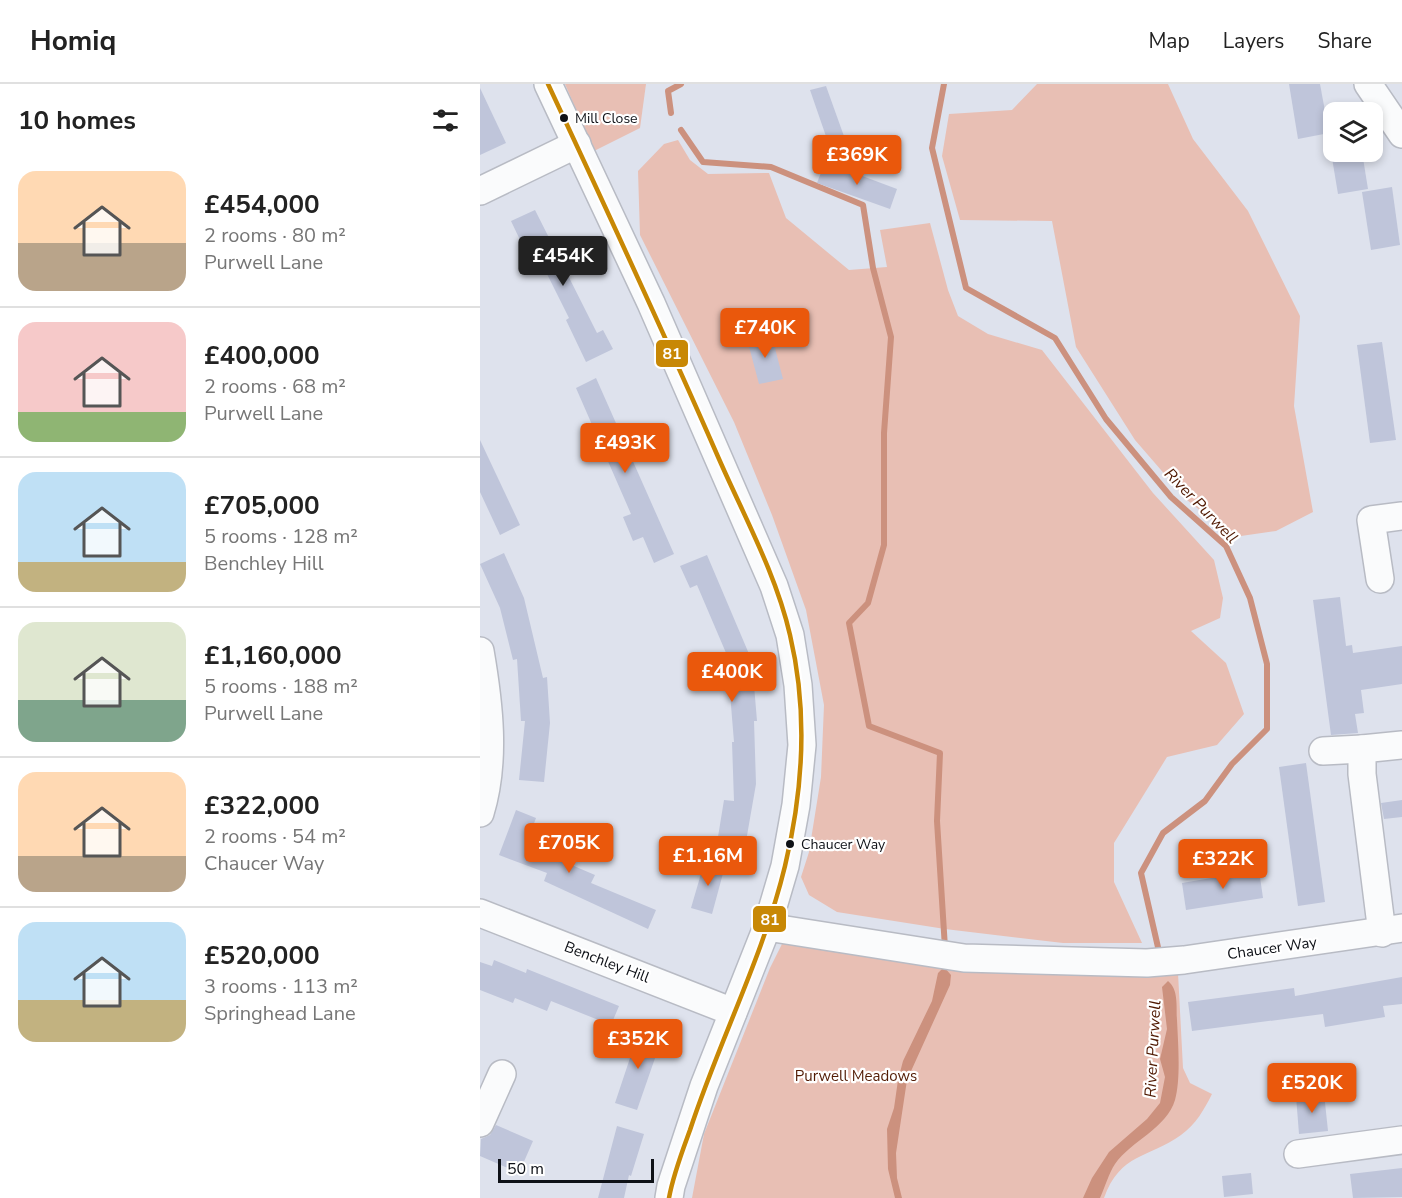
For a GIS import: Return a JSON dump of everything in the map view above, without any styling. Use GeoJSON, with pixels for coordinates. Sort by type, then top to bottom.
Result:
{"type":"FeatureCollection","features":[{"type":"Feature","properties":{"kind":"street"},"geometry":{"type":"LineString","coordinates":[[548,84],[651,303],[774,586],[790,635],[798,685],[802,745],[796,805],[787,856],[767,927],[704,1086],[670,1186],[669,1198]]}},
{"type":"Feature","properties":{"kind":"street"},"geometry":{"type":"LineString","coordinates":[[1368,84],[1402,134]]}},
{"type":"Feature","properties":{"kind":"street"},"geometry":{"type":"LineString","coordinates":[[480,191],[577,144]]}},
{"type":"Feature","properties":{"kind":"street"},"geometry":{"type":"LineString","coordinates":[[1380,579],[1371,520],[1402,516]]}},
{"type":"Feature","properties":{"kind":"street"},"geometry":{"type":"LineString","coordinates":[[480,651],[489,726],[487,790],[480,813]]}},
{"type":"Feature","properties":{"kind":"street"},"geometry":{"type":"LineString","coordinates":[[1323,752],[1402,745]]}},
{"type":"Feature","properties":{"kind":"street","name":"Chaucer Way"},"geometry":{"type":"LineString","coordinates":[[767,927],[964,958],[1158,963],[1392,930],[1362,774],[1362,750]]}},
{"type":"Feature","properties":{"kind":"street","name":"Benchley Hill"},"geometry":{"type":"LineString","coordinates":[[480,913],[733,1012]]}},
{"type":"Feature","properties":{"kind":"street"},"geometry":{"type":"LineString","coordinates":[[480,1123],[502,1074]]}},
{"type":"Feature","properties":{"kind":"street"},"geometry":{"type":"LineString","coordinates":[[1298,1154],[1402,1140]]}},
{"type":"Feature","properties":{"kind":"green space"},"geometry":{"type":"Polygon","coordinates":[[[565,84],[646,84],[640,128],[594,151],[565,84]]]}},
{"type":"Feature","properties":{"kind":"green space"},"geometry":{"type":"Polygon","coordinates":[[[1037,84],[1168,84],[1193,139],[1248,211],[1300,316],[1294,406],[1313,512],[1276,531],[1234,537],[1187,500],[1135,440],[1076,347],[1052,221],[960,220],[942,156],[949,114],[1012,110],[1037,84]]]}},
{"type":"Feature","properties":{"kind":"green space"},"geometry":{"type":"Polygon","coordinates":[[[678,140],[690,160],[708,174],[769,173],[786,218],[849,270],[887,267],[880,230],[930,223],[948,290],[958,316],[988,334],[1042,350],[1153,493],[1214,560],[1223,598],[1220,618],[1191,631],[1226,663],[1244,714],[1217,745],[1167,757],[1114,843],[1114,882],[1142,943],[1063,943],[945,929],[837,912],[809,895],[801,877],[809,852],[821,777],[824,705],[806,610],[772,515],[734,422],[640,235],[638,171],[664,144],[678,140]]]}},
{"type":"Feature","properties":{"kind":"green space","name":"Purwell Meadows"},"geometry":{"type":"Polygon","coordinates":[[[800,940],[874,957],[958,968],[1104,974],[1178,973],[1183,1068],[1190,1083],[1212,1094],[1203,1111],[1181,1135],[1136,1158],[1118,1172],[1104,1198],[692,1198],[704,1134],[770,968],[782,944],[800,940]]]}},
{"type":"Feature","properties":{"kind":"shaded area"},"geometry":{"type":"Polygon","coordinates":[[[944,967],[951,975],[950,985],[907,1080],[896,1153],[897,1178],[902,1198],[895,1198],[888,1169],[887,1129],[894,1108],[903,1061],[932,1001],[938,973],[944,967]]]}},
{"type":"Feature","properties":{"kind":"shaded area"},"geometry":{"type":"Polygon","coordinates":[[[1168,981],[1174,989],[1177,1004],[1179,1071],[1175,1100],[1164,1119],[1115,1164],[1100,1198],[1083,1198],[1092,1178],[1109,1152],[1147,1119],[1160,1103],[1165,1077],[1160,1059],[1167,1029],[1162,987],[1168,981]]]}},
{"type":"Feature","properties":{"kind":"building"},"geometry":{"type":"Polygon","coordinates":[[[1289,84],[1320,84],[1323,102],[1323,134],[1298,139],[1289,84]]]}},
{"type":"Feature","properties":{"kind":"building"},"geometry":{"type":"Polygon","coordinates":[[[826,86],[845,139],[829,145],[810,90],[826,86]]]}},
{"type":"Feature","properties":{"kind":"building"},"geometry":{"type":"Polygon","coordinates":[[[480,88],[506,143],[480,155],[480,88]]]}},
{"type":"Feature","properties":{"kind":"building"},"geometry":{"type":"Polygon","coordinates":[[[825,162],[897,189],[890,209],[817,183],[825,162]]]}},
{"type":"Feature","properties":{"kind":"building"},"geometry":{"type":"Polygon","coordinates":[[[1333,162],[1364,162],[1368,189],[1338,194],[1333,162]]]}},
{"type":"Feature","properties":{"kind":"building"},"geometry":{"type":"Polygon","coordinates":[[[1392,187],[1400,245],[1371,250],[1362,192],[1392,187]]]}},
{"type":"Feature","properties":{"kind":"building"},"geometry":{"type":"Polygon","coordinates":[[[535,210],[597,333],[603,330],[613,349],[586,362],[566,320],[569,318],[529,238],[521,242],[511,221],[535,210]]]}},
{"type":"Feature","properties":{"kind":"building"},"geometry":{"type":"Polygon","coordinates":[[[771,333],[783,379],[759,384],[747,339],[771,333]]]}},
{"type":"Feature","properties":{"kind":"building"},"geometry":{"type":"Polygon","coordinates":[[[1382,342],[1396,440],[1370,443],[1357,345],[1382,342]]]}},
{"type":"Feature","properties":{"kind":"building"},"geometry":{"type":"Polygon","coordinates":[[[596,378],[674,554],[654,563],[643,537],[633,541],[623,517],[631,514],[576,388],[596,378]]]}},
{"type":"Feature","properties":{"kind":"building"},"geometry":{"type":"Polygon","coordinates":[[[480,440],[520,525],[500,535],[480,492],[480,440]]]}},
{"type":"Feature","properties":{"kind":"building"},"geometry":{"type":"Polygon","coordinates":[[[504,553],[524,598],[543,678],[547,677],[550,723],[544,782],[519,780],[525,721],[521,721],[517,659],[513,660],[500,608],[480,564],[504,553]]]}},
{"type":"Feature","properties":{"kind":"building"},"geometry":{"type":"Polygon","coordinates":[[[707,555],[752,661],[757,721],[754,721],[756,784],[745,847],[717,843],[724,800],[734,801],[732,742],[734,742],[729,681],[738,681],[697,585],[690,588],[680,566],[707,555]]]}},
{"type":"Feature","properties":{"kind":"building"},"geometry":{"type":"Polygon","coordinates":[[[1340,597],[1346,646],[1352,645],[1353,653],[1402,646],[1402,684],[1361,690],[1364,713],[1355,714],[1358,733],[1331,735],[1313,600],[1340,597]]]}},
{"type":"Feature","properties":{"kind":"building"},"geometry":{"type":"Polygon","coordinates":[[[1306,763],[1325,902],[1298,906],[1279,767],[1306,763]]]}},
{"type":"Feature","properties":{"kind":"building"},"geometry":{"type":"Polygon","coordinates":[[[1402,800],[1402,817],[1384,819],[1381,803],[1402,800]]]}},
{"type":"Feature","properties":{"kind":"building"},"geometry":{"type":"Polygon","coordinates":[[[516,810],[536,818],[527,842],[536,845],[534,849],[595,875],[591,883],[656,910],[648,929],[544,881],[547,873],[499,855],[516,810]]]}},
{"type":"Feature","properties":{"kind":"building"},"geometry":{"type":"Polygon","coordinates":[[[705,860],[725,866],[712,914],[691,908],[705,860]]]}},
{"type":"Feature","properties":{"kind":"building"},"geometry":{"type":"Polygon","coordinates":[[[1259,870],[1263,898],[1186,910],[1182,883],[1259,870]]]}},
{"type":"Feature","properties":{"kind":"building"},"geometry":{"type":"Polygon","coordinates":[[[494,960],[526,973],[527,969],[619,1006],[611,1025],[551,1001],[547,1011],[515,998],[513,1003],[480,990],[480,962],[492,966],[494,960]]]}},
{"type":"Feature","properties":{"kind":"building"},"geometry":{"type":"Polygon","coordinates":[[[1402,977],[1402,1004],[1383,1006],[1385,1017],[1325,1027],[1323,1014],[1192,1031],[1188,1002],[1294,988],[1295,996],[1402,977]]]}},
{"type":"Feature","properties":{"kind":"building"},"geometry":{"type":"Polygon","coordinates":[[[639,1031],[662,1038],[637,1110],[615,1103],[639,1031]]]}},
{"type":"Feature","properties":{"kind":"building"},"geometry":{"type":"Polygon","coordinates":[[[1324,1093],[1328,1131],[1299,1134],[1296,1096],[1324,1093]]]}},
{"type":"Feature","properties":{"kind":"building"},"geometry":{"type":"Polygon","coordinates":[[[496,1125],[533,1141],[519,1173],[480,1156],[481,1139],[490,1135],[496,1125]]]}},
{"type":"Feature","properties":{"kind":"building"},"geometry":{"type":"Polygon","coordinates":[[[617,1126],[644,1134],[631,1176],[629,1175],[624,1198],[598,1198],[617,1126]]]}},
{"type":"Feature","properties":{"kind":"building"},"geometry":{"type":"Polygon","coordinates":[[[1402,1168],[1402,1197],[1353,1198],[1350,1174],[1402,1168]]]}},
{"type":"Feature","properties":{"kind":"building"},"geometry":{"type":"Polygon","coordinates":[[[1251,1173],[1253,1194],[1224,1197],[1222,1176],[1251,1173]]]}},
{"type":"Feature","properties":{"kind":"waterway","name":"River Purwell"},"geometry":{"type":"LineString","coordinates":[[671,113],[668,91],[681,84]]}},
{"type":"Feature","properties":{"kind":"waterway","name":"River Purwell"},"geometry":{"type":"LineString","coordinates":[[944,84],[932,148],[966,288],[1055,338],[1106,419],[1171,497],[1226,546],[1250,598],[1267,664],[1267,729],[1232,764],[1205,801],[1163,833],[1141,873],[1160,956]]}},
{"type":"Feature","properties":{"kind":"waterway","name":"River Purwell"},"geometry":{"type":"LineString","coordinates":[[681,130],[703,162],[771,167],[863,205],[873,268],[891,337],[884,433],[884,545],[868,603],[849,623],[869,726],[940,753],[937,821],[945,948]]}},
{"type":"Feature","properties":{"kind":"transit line","name":"81"},"geometry":{"type":"LineString","coordinates":[[548,84],[759,546],[784,612],[796,664],[801,751],[796,809],[785,866],[765,933],[702,1097],[678,1164],[669,1198]]}},
{"type":"Feature","properties":{"kind":"place","name":"Mill Close"},"geometry":{"type":"Point","coordinates":[564,118]}},
{"type":"Feature","properties":{"kind":"place","name":"Chaucer Way"},"geometry":{"type":"Point","coordinates":[790,844]}}]}
